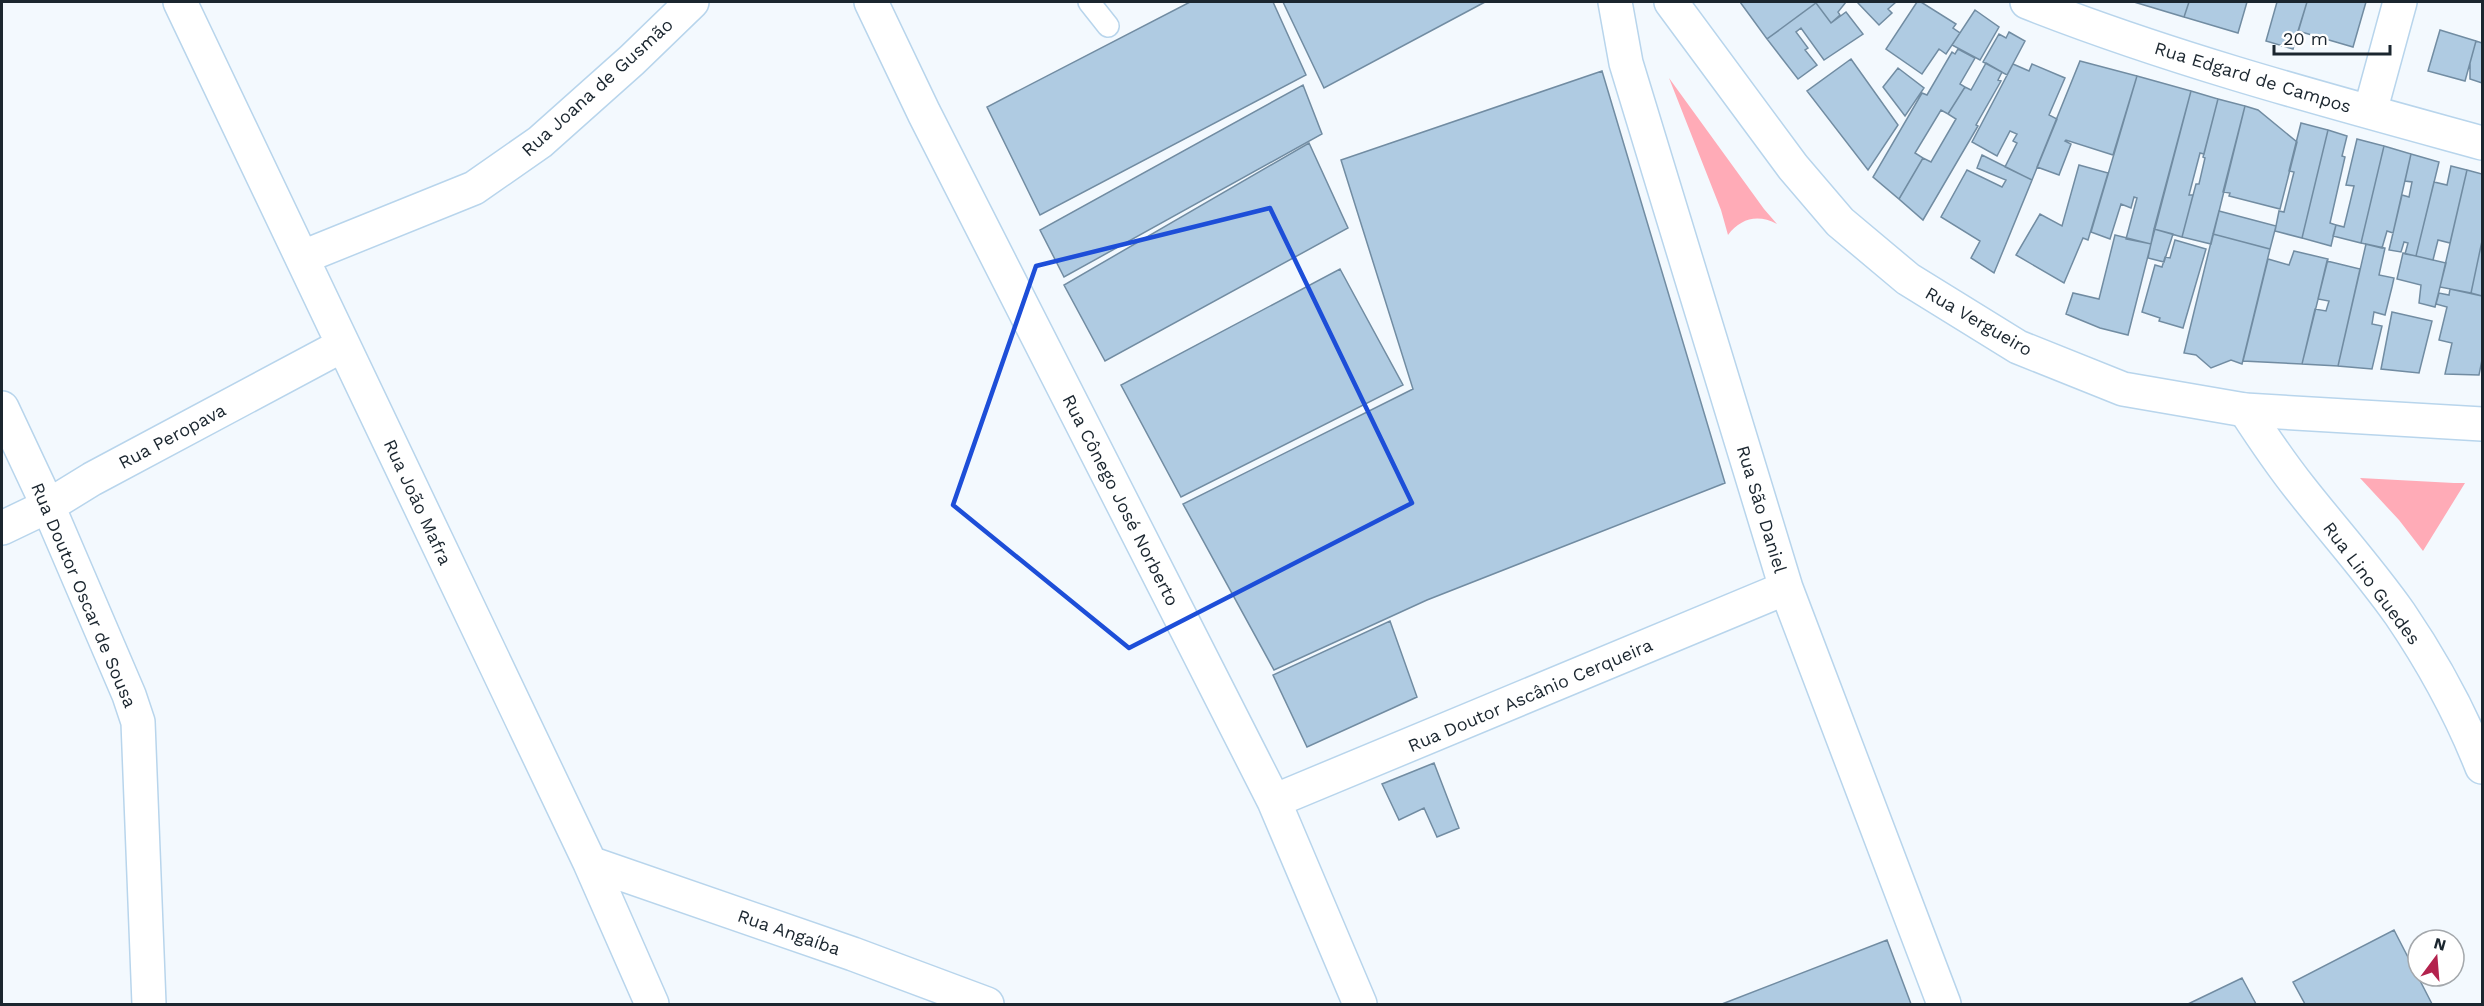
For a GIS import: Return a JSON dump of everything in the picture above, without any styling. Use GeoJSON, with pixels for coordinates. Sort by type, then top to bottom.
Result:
{"type":"FeatureCollection","features":[{"type":"Feature","properties":{"kind":"street","name":"Rua João Mafra"},"geometry":{"type":"LineString","coordinates":[[180,2],[590,863],[652,1005]]}},
{"type":"Feature","properties":{"kind":"street","name":"Rua Joana de Gusmão"},"geometry":{"type":"LineString","coordinates":[[303,258],[474,188],[540,142],[632,60],[692,2]]}},
{"type":"Feature","properties":{"kind":"street","name":"Rua Cônego José Norberto"},"geometry":{"type":"LineString","coordinates":[[871,2],[924,112],[1274,801],[1360,1005]]}},
{"type":"Feature","properties":{"kind":"street","name":"Rua São Daniel"},"geometry":{"type":"LineString","coordinates":[[1615,2],[1626,63],[1786,588],[1944,1005]]}},
{"type":"Feature","properties":{"kind":"street","name":"Rua Vergueiro"},"geometry":{"type":"LineString","coordinates":[[1671,2],[1793,167],[1840,222],[1908,279],[2018,347],[2123,389],[2245,410],[2482,424]]}},
{"type":"Feature","properties":{"kind":"street","name":"Rua Edgard de Campos"},"geometry":{"type":"LineString","coordinates":[[2027,2],[2073,20],[2220,69],[2482,143]]}},
{"type":"Feature","properties":{"kind":"street"},"geometry":{"type":"LineString","coordinates":[[2370,112],[2400,2]]}},
{"type":"Feature","properties":{"kind":"street","name":"Rua Peropava"},"geometry":{"type":"LineString","coordinates":[[2,528],[48,506],[92,479],[343,345]]}},
{"type":"Feature","properties":{"kind":"street","name":"Rua Doutor Oscar de Sousa"},"geometry":{"type":"LineString","coordinates":[[2,408],[48,506],[129,695],[138,722],[149,1005]]}},
{"type":"Feature","properties":{"kind":"street","name":"Rua Lino Guedes"},"geometry":{"type":"LineString","coordinates":[[2245,410],[2299,488],[2346,543],[2400,614],[2435,671],[2474,745],[2482,767]]}},
{"type":"Feature","properties":{"kind":"street","name":"Rua Doutor Ascânio Cerqueira"},"geometry":{"type":"LineString","coordinates":[[1274,801],[1786,588]]}},
{"type":"Feature","properties":{"kind":"street","name":"Rua Angaíba"},"geometry":{"type":"LineString","coordinates":[[590,863],[853,954],[987,1005]]}},
{"type":"Feature","properties":{"kind":"lane"},"geometry":{"type":"LineString","coordinates":[[1089,2],[1108,26]]}},
{"type":"Feature","properties":{"kind":"highlighted area"},"geometry":{"type":"Polygon","coordinates":[[[1270,208],[1412,503],[1129,648],[953,505],[1036,266],[1270,208]]]}},
{"type":"Feature","properties":{"kind":"shaded area"},"geometry":{"type":"Polygon","coordinates":[[[1669,78],[1777,224],[1763,219],[1750,219],[1738,225],[1728,235],[1721,210],[1669,78]]]}},
{"type":"Feature","properties":{"kind":"shaded area"},"geometry":{"type":"Polygon","coordinates":[[[2360,478],[2465,483],[2423,551],[2399,520],[2360,478]]]}},
{"type":"Feature","properties":{"kind":"building"},"geometry":{"type":"Polygon","coordinates":[[[1190,2],[1273,2],[1306,75],[1040,215],[987,107],[1190,2]]]}},
{"type":"Feature","properties":{"kind":"building"},"geometry":{"type":"Polygon","coordinates":[[[1283,2],[1485,2],[1324,88],[1283,2]]]}},
{"type":"Feature","properties":{"kind":"building"},"geometry":{"type":"Polygon","coordinates":[[[1740,2],[1817,2],[1767,39],[1740,2]]]}},
{"type":"Feature","properties":{"kind":"building"},"geometry":{"type":"Polygon","coordinates":[[[1817,2],[1846,2],[1838,12],[1840,15],[1831,23],[1817,2]]]}},
{"type":"Feature","properties":{"kind":"building"},"geometry":{"type":"Polygon","coordinates":[[[1857,2],[1896,2],[1888,9],[1892,13],[1879,25],[1857,2]]]}},
{"type":"Feature","properties":{"kind":"building"},"geometry":{"type":"Polygon","coordinates":[[[1917,2],[1921,2],[1956,24],[1953,28],[1960,33],[1946,54],[1939,49],[1922,74],[1886,49],[1917,2]]]}},
{"type":"Feature","properties":{"kind":"building"},"geometry":{"type":"Polygon","coordinates":[[[2134,2],[2189,2],[2184,17],[2134,2]]]}},
{"type":"Feature","properties":{"kind":"building"},"geometry":{"type":"Polygon","coordinates":[[[2189,2],[2247,2],[2238,33],[2184,17],[2189,2]]]}},
{"type":"Feature","properties":{"kind":"building"},"geometry":{"type":"Polygon","coordinates":[[[2277,2],[2307,2],[2293,49],[2266,41],[2277,2]]]}},
{"type":"Feature","properties":{"kind":"building"},"geometry":{"type":"Polygon","coordinates":[[[2307,2],[2366,2],[2353,47],[2298,31],[2307,2]]]}},
{"type":"Feature","properties":{"kind":"building"},"geometry":{"type":"Polygon","coordinates":[[[1816,3],[1831,23],[1846,12],[1863,34],[1824,60],[1801,28],[1796,32],[1808,48],[1805,50],[1817,65],[1798,79],[1767,39],[1816,3]]]}},
{"type":"Feature","properties":{"kind":"building"},"geometry":{"type":"Polygon","coordinates":[[[1975,10],[1999,27],[1980,60],[1952,45],[1975,10]]]}},
{"type":"Feature","properties":{"kind":"building"},"geometry":{"type":"Polygon","coordinates":[[[2440,30],[2476,41],[2465,81],[2428,71],[2440,30]]]}},
{"type":"Feature","properties":{"kind":"building"},"geometry":{"type":"Polygon","coordinates":[[[2009,32],[2025,41],[2007,75],[1983,62],[1999,34],[2006,38],[2009,32]]]}},
{"type":"Feature","properties":{"kind":"building"},"geometry":{"type":"Polygon","coordinates":[[[2476,41],[2482,43],[2482,83],[2470,79],[2470,63],[2476,41]]]}},
{"type":"Feature","properties":{"kind":"building"},"geometry":{"type":"Polygon","coordinates":[[[1958,49],[1975,58],[1960,84],[1965,87],[1948,114],[1941,110],[1915,153],[1923,158],[1899,199],[1873,177],[1922,93],[1927,95],[1952,52],[1955,54],[1958,49]]]}},
{"type":"Feature","properties":{"kind":"building"},"geometry":{"type":"Polygon","coordinates":[[[1851,59],[1898,125],[1868,170],[1807,91],[1851,59]]]}},
{"type":"Feature","properties":{"kind":"building"},"geometry":{"type":"Polygon","coordinates":[[[2080,61],[2137,76],[2113,155],[2066,140],[2071,144],[2059,175],[2037,167],[2080,61]]]}},
{"type":"Feature","properties":{"kind":"building"},"geometry":{"type":"Polygon","coordinates":[[[1986,63],[2002,72],[1998,80],[2001,81],[1976,125],[1978,126],[1923,220],[1899,199],[1923,158],[1931,162],[1956,119],[1948,114],[1965,87],[1971,90],[1986,63]]]}},
{"type":"Feature","properties":{"kind":"building"},"geometry":{"type":"Polygon","coordinates":[[[2013,64],[2029,71],[2032,64],[2065,78],[2049,115],[2057,119],[2032,180],[2005,167],[2017,143],[2013,141],[2017,134],[2010,131],[1997,156],[1972,142],[2013,64]]]}},
{"type":"Feature","properties":{"kind":"building"},"geometry":{"type":"Polygon","coordinates":[[[1898,68],[1924,88],[1905,116],[1883,87],[1898,68]]]}},
{"type":"Feature","properties":{"kind":"building"},"geometry":{"type":"Polygon","coordinates":[[[1602,71],[1725,483],[1427,600],[1274,670],[1183,504],[1413,389],[1341,160],[1602,71]]]}},
{"type":"Feature","properties":{"kind":"building"},"geometry":{"type":"Polygon","coordinates":[[[2137,76],[2191,91],[2151,244],[2126,239],[2137,198],[2134,197],[2131,208],[2121,204],[2110,239],[2091,232],[2137,76]]]}},
{"type":"Feature","properties":{"kind":"building"},"geometry":{"type":"Polygon","coordinates":[[[1303,85],[1322,134],[1064,277],[1040,230],[1303,85]]]}},
{"type":"Feature","properties":{"kind":"building"},"geometry":{"type":"Polygon","coordinates":[[[2191,91],[2218,99],[2204,154],[2200,153],[2189,195],[2193,195],[2182,237],[2154,229],[2191,91]]]}},
{"type":"Feature","properties":{"kind":"building"},"geometry":{"type":"Polygon","coordinates":[[[2218,99],[2245,106],[2211,244],[2182,237],[2196,184],[2199,184],[2205,158],[2203,157],[2218,99]]]}},
{"type":"Feature","properties":{"kind":"building"},"geometry":{"type":"Polygon","coordinates":[[[2245,106],[2258,110],[2297,142],[2280,209],[2229,196],[2230,193],[2223,192],[2245,106]]]}},
{"type":"Feature","properties":{"kind":"building"},"geometry":{"type":"Polygon","coordinates":[[[2301,123],[2328,130],[2302,238],[2275,231],[2279,211],[2284,212],[2294,172],[2289,171],[2301,123]]]}},
{"type":"Feature","properties":{"kind":"building"},"geometry":{"type":"Polygon","coordinates":[[[2328,130],[2347,136],[2342,156],[2345,157],[2330,223],[2336,225],[2331,246],[2302,238],[2328,130]]]}},
{"type":"Feature","properties":{"kind":"building"},"geometry":{"type":"Polygon","coordinates":[[[2357,139],[2384,146],[2361,243],[2333,236],[2336,225],[2344,227],[2354,186],[2346,185],[2357,139]]]}},
{"type":"Feature","properties":{"kind":"building"},"geometry":{"type":"Polygon","coordinates":[[[1309,143],[1348,228],[1105,361],[1064,285],[1309,143]]]}},
{"type":"Feature","properties":{"kind":"building"},"geometry":{"type":"Polygon","coordinates":[[[2384,146],[2411,154],[2393,233],[2387,231],[2382,248],[2361,243],[2384,146]]]}},
{"type":"Feature","properties":{"kind":"building"},"geometry":{"type":"Polygon","coordinates":[[[2411,154],[2439,162],[2416,256],[2405,254],[2408,243],[2404,242],[2401,252],[2389,250],[2402,195],[2409,197],[2412,182],[2405,181],[2411,154]]]}},
{"type":"Feature","properties":{"kind":"building"},"geometry":{"type":"Polygon","coordinates":[[[1982,155],[2032,180],[1994,273],[1971,258],[1980,241],[1941,217],[1967,170],[2002,187],[2006,180],[1977,168],[1982,155]]]}},
{"type":"Feature","properties":{"kind":"building"},"geometry":{"type":"Polygon","coordinates":[[[2079,165],[2108,173],[2088,240],[2083,238],[2064,283],[2016,255],[2040,214],[2062,226],[2079,165]]]}},
{"type":"Feature","properties":{"kind":"building"},"geometry":{"type":"Polygon","coordinates":[[[2451,166],[2467,170],[2450,243],[2438,240],[2433,260],[2416,256],[2434,182],[2447,185],[2451,166]]]}},
{"type":"Feature","properties":{"kind":"building"},"geometry":{"type":"Polygon","coordinates":[[[2467,170],[2482,174],[2482,241],[2471,293],[2440,287],[2467,170]]]}},
{"type":"Feature","properties":{"kind":"building"},"geometry":{"type":"Polygon","coordinates":[[[2219,211],[2276,226],[2270,249],[2213,234],[2219,211]]]}},
{"type":"Feature","properties":{"kind":"building"},"geometry":{"type":"Polygon","coordinates":[[[2154,229],[2173,234],[2164,262],[2148,258],[2154,229]]]}},
{"type":"Feature","properties":{"kind":"building"},"geometry":{"type":"Polygon","coordinates":[[[2213,234],[2270,249],[2242,364],[2231,360],[2211,368],[2196,355],[2184,353],[2213,234]]]}},
{"type":"Feature","properties":{"kind":"building"},"geometry":{"type":"Polygon","coordinates":[[[2115,235],[2151,244],[2128,335],[2100,328],[2066,314],[2073,293],[2099,299],[2115,235]]]}},
{"type":"Feature","properties":{"kind":"building"},"geometry":{"type":"Polygon","coordinates":[[[2175,240],[2206,249],[2183,328],[2159,321],[2160,318],[2142,312],[2155,265],[2162,267],[2165,257],[2170,258],[2175,240]]]}},
{"type":"Feature","properties":{"kind":"building"},"geometry":{"type":"Polygon","coordinates":[[[2482,241],[2482,296],[2471,293],[2482,241]]]}},
{"type":"Feature","properties":{"kind":"building"},"geometry":{"type":"Polygon","coordinates":[[[2366,244],[2385,248],[2379,275],[2394,278],[2392,287],[2385,315],[2374,312],[2372,324],[2382,326],[2372,369],[2338,366],[2366,244]]]}},
{"type":"Feature","properties":{"kind":"building"},"geometry":{"type":"Polygon","coordinates":[[[2294,251],[2328,259],[2302,364],[2243,361],[2268,259],[2289,265],[2294,251]]]}},
{"type":"Feature","properties":{"kind":"building"},"geometry":{"type":"Polygon","coordinates":[[[2403,253],[2446,263],[2435,307],[2419,303],[2421,285],[2397,279],[2403,253]]]}},
{"type":"Feature","properties":{"kind":"building"},"geometry":{"type":"Polygon","coordinates":[[[2327,261],[2360,269],[2338,366],[2302,364],[2315,309],[2326,311],[2329,301],[2318,299],[2327,261]]]}},
{"type":"Feature","properties":{"kind":"building"},"geometry":{"type":"Polygon","coordinates":[[[1340,269],[1403,385],[1181,497],[1121,385],[1340,269]]]}},
{"type":"Feature","properties":{"kind":"building"},"geometry":{"type":"Polygon","coordinates":[[[2450,289],[2482,296],[2482,360],[2479,375],[2445,374],[2452,343],[2439,340],[2447,307],[2436,304],[2439,293],[2449,295],[2450,289]]]}},
{"type":"Feature","properties":{"kind":"building"},"geometry":{"type":"Polygon","coordinates":[[[2392,312],[2432,321],[2419,373],[2381,369],[2392,312]]]}},
{"type":"Feature","properties":{"kind":"building"},"geometry":{"type":"Polygon","coordinates":[[[1390,621],[1417,697],[1307,747],[1273,675],[1390,621]]]}},
{"type":"Feature","properties":{"kind":"building"},"geometry":{"type":"Polygon","coordinates":[[[1434,763],[1459,828],[1437,837],[1424,808],[1399,820],[1382,784],[1434,763]]]}},
{"type":"Feature","properties":{"kind":"building"},"geometry":{"type":"Polygon","coordinates":[[[2394,930],[2406,953],[2406,988],[2424,988],[2432,1004],[2305,1004],[2293,982],[2394,930]]]}},
{"type":"Feature","properties":{"kind":"building"},"geometry":{"type":"Polygon","coordinates":[[[1887,940],[1911,1004],[1722,1004],[1887,940]]]}},
{"type":"Feature","properties":{"kind":"building"},"geometry":{"type":"Polygon","coordinates":[[[2242,978],[2256,1004],[2188,1004],[2242,978]]]}}]}
